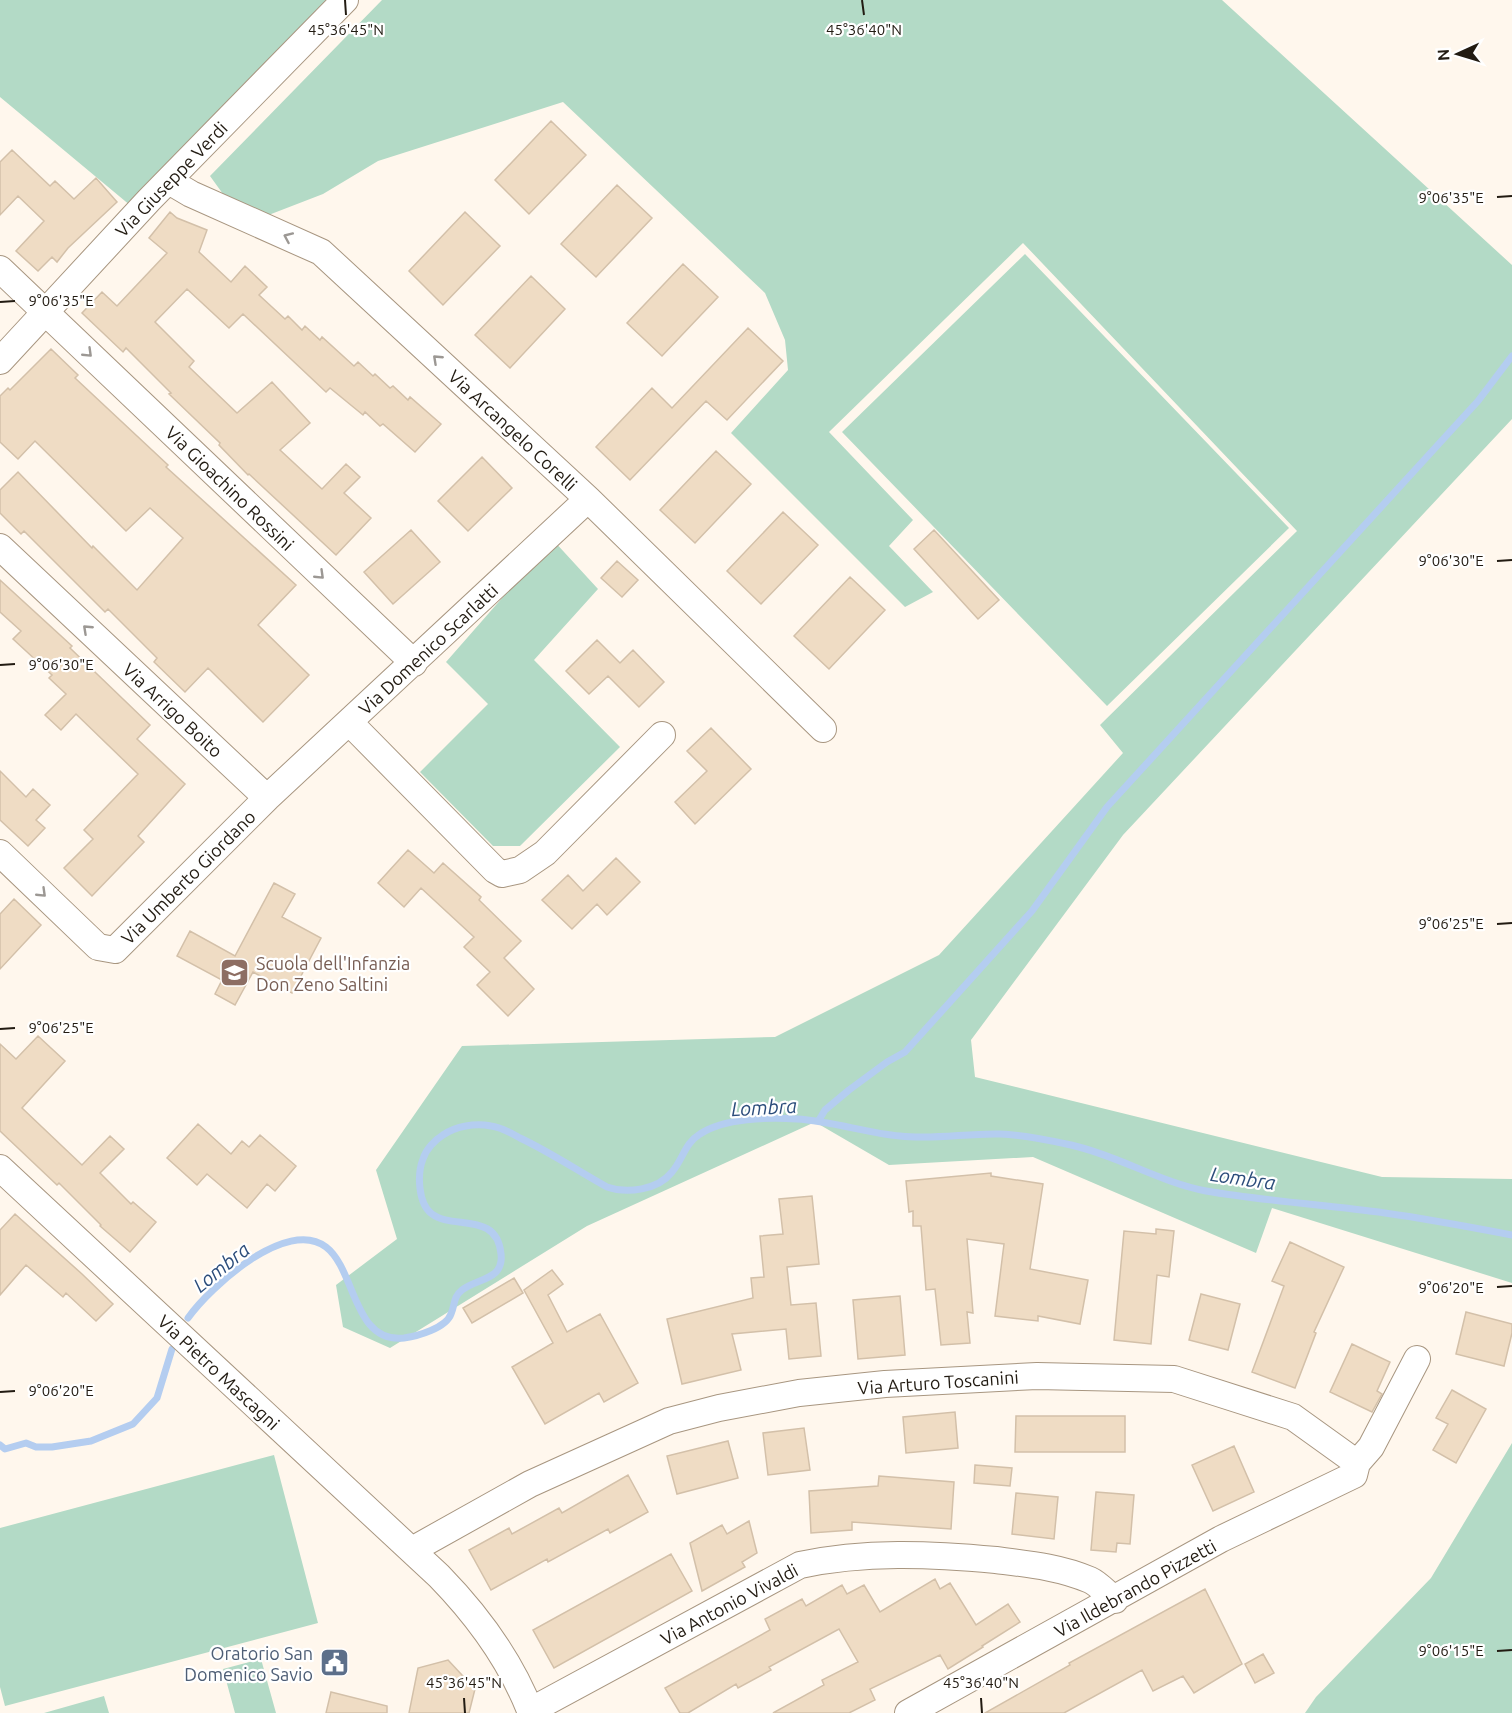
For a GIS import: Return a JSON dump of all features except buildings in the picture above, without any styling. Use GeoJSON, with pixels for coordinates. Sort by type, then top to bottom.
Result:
{"type":"FeatureCollection","features":[{"type":"Feature","properties":{"kind":"street","name":"Via Giuseppe Verdi"},"geometry":{"type":"LineString","coordinates":[[0,361],[149,200],[345,0]]}},
{"type":"Feature","properties":{"kind":"street","name":"Via Arcangelo Corelli"},"geometry":{"type":"LineString","coordinates":[[168,181],[191,194],[321,252],[588,499],[823,729]]}},
{"type":"Feature","properties":{"kind":"street","name":"Via Gioachino Rossini"},"geometry":{"type":"LineString","coordinates":[[0,269],[414,663]]}},
{"type":"Feature","properties":{"kind":"street","name":"Via Domenico Scarlatti"},"geometry":{"type":"LineString","coordinates":[[267,798],[588,499]]}},
{"type":"Feature","properties":{"kind":"street","name":"Via Arrigo Boito"},"geometry":{"type":"LineString","coordinates":[[0,547],[267,798]]}},
{"type":"Feature","properties":{"kind":"street"},"geometry":{"type":"LineString","coordinates":[[350,722],[495,870],[502,874],[520,870],[545,853],[662,735]]}},
{"type":"Feature","properties":{"kind":"street","name":"Via Umberto Giordano"},"geometry":{"type":"LineString","coordinates":[[0,853],[98,947],[115,950],[267,798]]}},
{"type":"Feature","properties":{"kind":"street","name":"Via Pietro Mascagni"},"geometry":{"type":"LineString","coordinates":[[0,1168],[439,1576],[465,1603],[512,1671],[530,1712]]}},
{"type":"Feature","properties":{"kind":"street"},"geometry":{"type":"LineString","coordinates":[[1357,1463],[1371,1447],[1417,1359]]}},
{"type":"Feature","properties":{"kind":"street","name":"Via Arturo Toscanini"},"geometry":{"type":"LineString","coordinates":[[412,1550],[530,1484],[669,1421],[719,1408],[798,1393],[885,1384],[1037,1376],[1174,1379],[1293,1417],[1357,1463]]}},
{"type":"Feature","properties":{"kind":"street","name":"Via Ildebrando Pizzetti"},"geometry":{"type":"LineString","coordinates":[[908,1713],[1221,1539],[1354,1475],[1357,1463]]}},
{"type":"Feature","properties":{"kind":"street","name":"Via Antonio Vivaldi"},"geometry":{"type":"LineString","coordinates":[[530,1712],[800,1565],[825,1560],[880,1554],[971,1558],[1046,1566],[1092,1581],[1114,1600]]}},
{"type":"Feature","properties":{"kind":"green space"},"geometry":{"type":"Polygon","coordinates":[[[0,0],[326,0],[131,206],[0,97],[0,0]]]}},
{"type":"Feature","properties":{"kind":"green space"},"geometry":{"type":"Polygon","coordinates":[[[382,0],[1222,0],[1512,265],[1512,419],[1123,835],[971,1040],[975,1077],[1382,1177],[1512,1179],[1512,1283],[1272,1208],[1256,1253],[1033,1157],[889,1165],[815,1122],[587,1226],[390,1348],[343,1327],[336,1285],[397,1239],[376,1170],[462,1046],[775,1037],[939,955],[1123,753],[1100,725],[1297,531],[1023,243],[829,432],[913,520],[889,546],[933,592],[905,607],[731,433],[788,370],[785,340],[765,293],[563,102],[378,161],[323,194],[266,216],[223,194],[210,176],[382,0]]]}},
{"type":"Feature","properties":{"kind":"green space"},"geometry":{"type":"Polygon","coordinates":[[[1025,254],[1289,528],[1107,706],[842,432],[1025,254]]]}},
{"type":"Feature","properties":{"kind":"green space"},"geometry":{"type":"Polygon","coordinates":[[[553,540],[598,589],[534,660],[620,747],[520,846],[493,846],[420,772],[488,704],[446,662],[553,540]]]}},
{"type":"Feature","properties":{"kind":"green space"},"geometry":{"type":"Polygon","coordinates":[[[1512,1443],[1512,1713],[1305,1713],[1316,1697],[1431,1578],[1512,1443]]]}},
{"type":"Feature","properties":{"kind":"green space"},"geometry":{"type":"Polygon","coordinates":[[[274,1455],[318,1623],[5,1706],[0,1687],[0,1528],[274,1455]]]}},
{"type":"Feature","properties":{"kind":"green space"},"geometry":{"type":"Polygon","coordinates":[[[261,1659],[276,1713],[235,1713],[223,1669],[261,1659]]]}},
{"type":"Feature","properties":{"kind":"green space"},"geometry":{"type":"Polygon","coordinates":[[[104,1696],[109,1713],[44,1713],[104,1696]]]}},
{"type":"Feature","properties":{"kind":"waterway"},"geometry":{"type":"LineString","coordinates":[[819,1120],[825,1110],[849,1090],[887,1062],[905,1052],[1032,911],[1107,807],[1478,401],[1512,356]]}},
{"type":"Feature","properties":{"kind":"waterway","name":"Lombra"},"geometry":{"type":"LineString","coordinates":[[188,1318],[213,1290],[251,1260],[271,1248],[291,1241],[310,1240],[326,1247],[336,1258],[365,1318],[375,1330],[387,1337],[404,1338],[424,1333],[444,1323],[451,1314],[459,1293],[468,1286],[494,1274],[501,1263],[498,1241],[491,1232],[473,1224],[441,1219],[427,1209],[421,1196],[421,1165],[429,1148],[448,1132],[472,1125],[502,1129],[542,1149],[607,1187],[624,1190],[642,1189],[659,1183],[676,1167],[691,1142],[710,1129],[747,1120],[786,1118],[913,1137],[975,1134],[1018,1135],[1088,1149],[1172,1181],[1206,1191],[1385,1213],[1512,1235]]}},
{"type":"Feature","properties":{"kind":"waterway","name":"Lombra"},"geometry":{"type":"LineString","coordinates":[[0,1445],[5,1449],[26,1443],[36,1447],[52,1447],[91,1441],[133,1424],[157,1398],[172,1349]]}},
{"type":"Feature","properties":{"kind":"place","name":"Scuola dell'Infanzia Don Zeno Saltini"},"geometry":{"type":"Point","coordinates":[235,973]}},
{"type":"Feature","properties":{"kind":"place","name":"Oratorio San Domenico Savio"},"geometry":{"type":"Point","coordinates":[334,1663]}}]}
